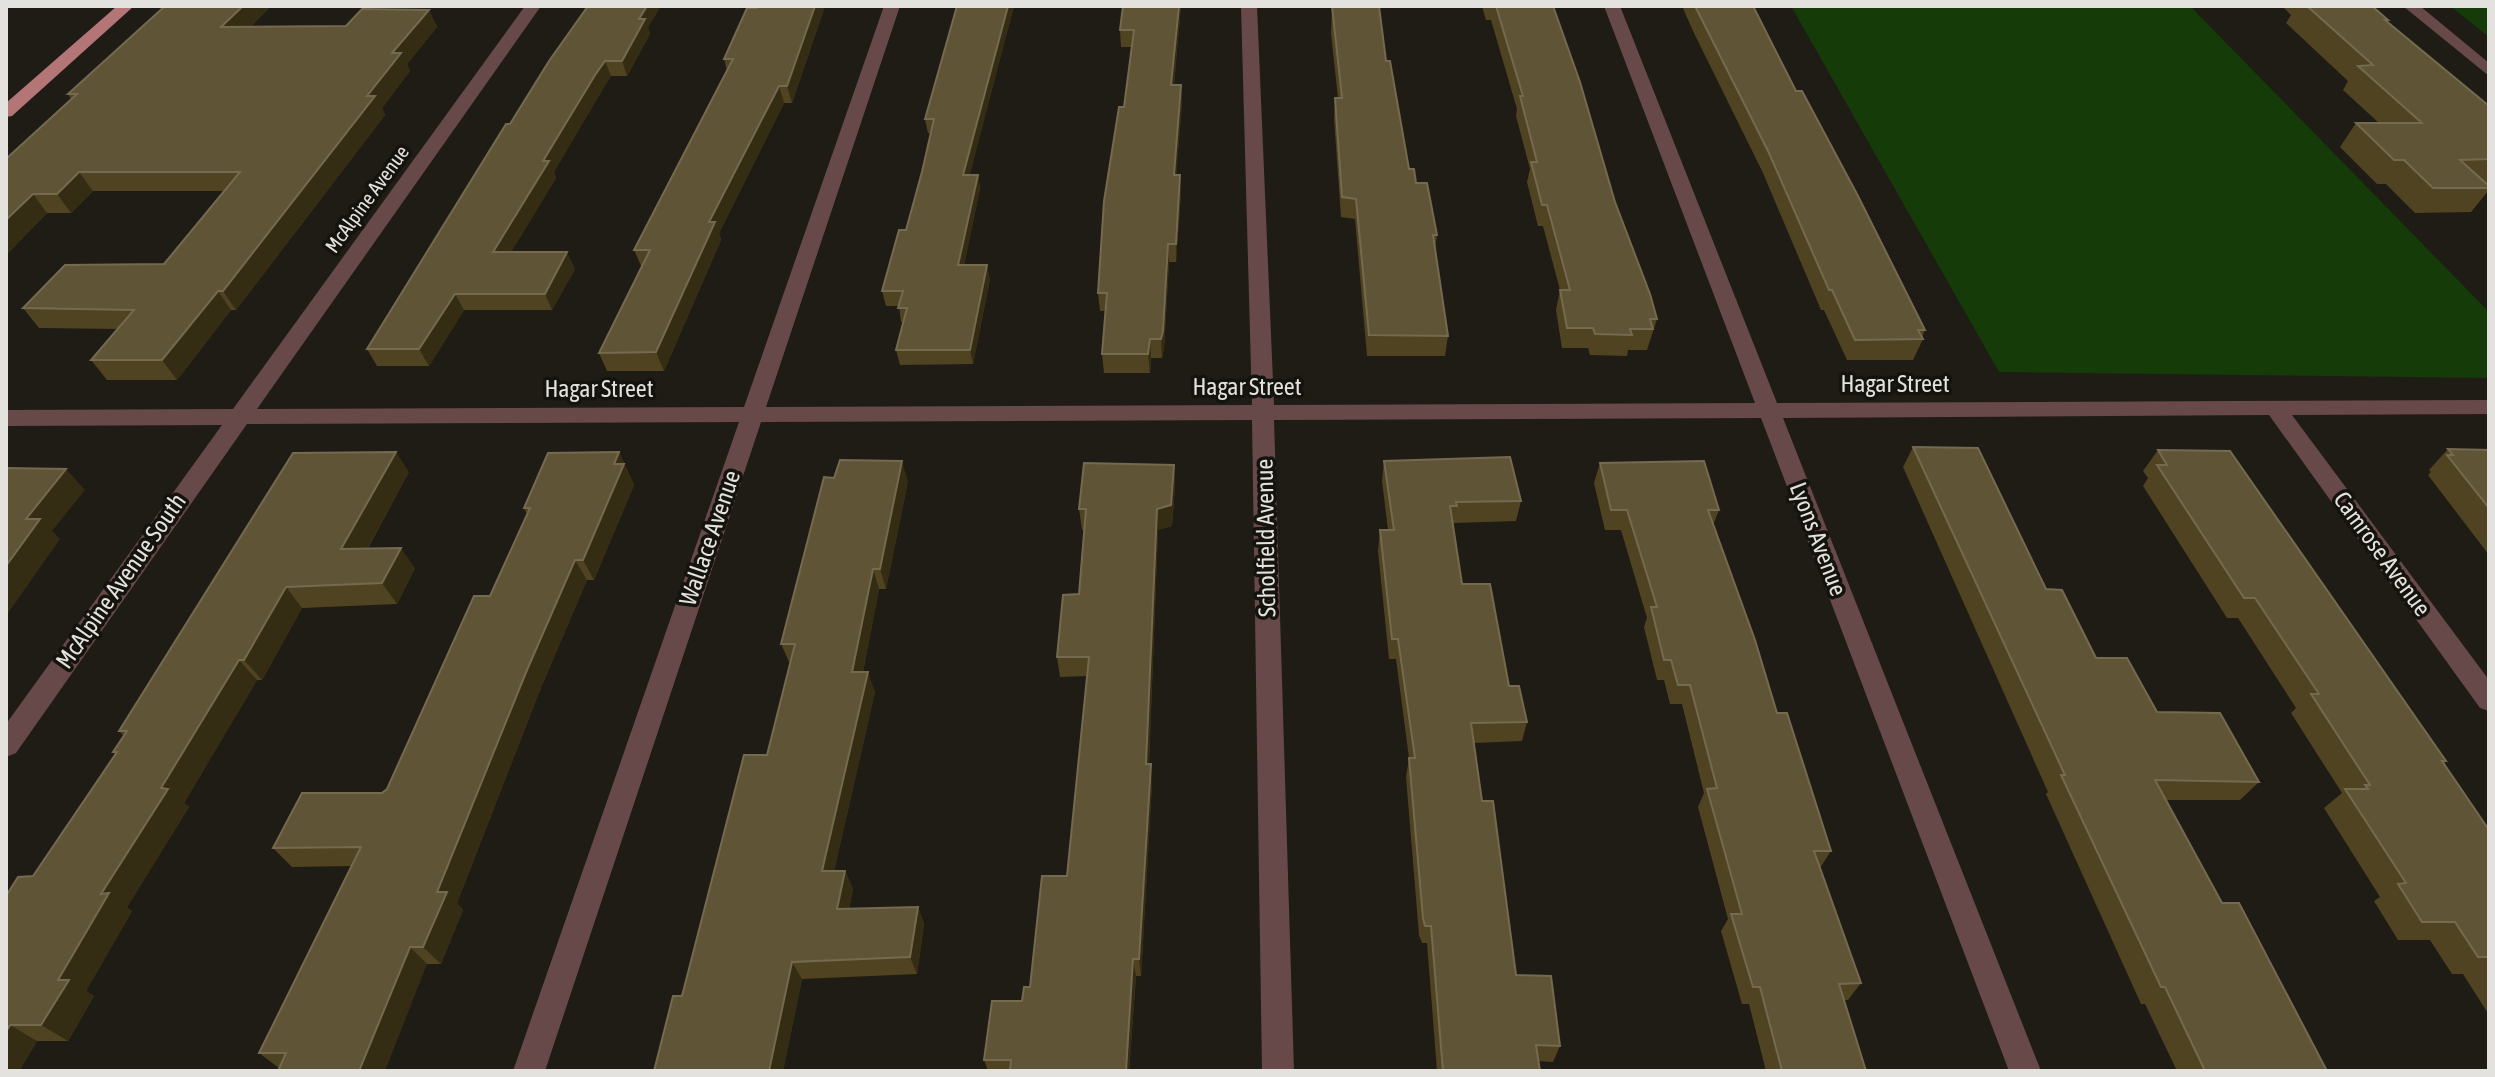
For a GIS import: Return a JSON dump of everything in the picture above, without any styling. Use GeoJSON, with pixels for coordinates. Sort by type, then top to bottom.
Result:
{"type":"FeatureCollection","features":[{"type":"Feature","properties":{"kind":"main road"},"geometry":{"type":"LineString","coordinates":[[6,112],[126,6]]}},
{"type":"Feature","properties":{"kind":"street","name":"McAlpine Avenue"},"geometry":{"type":"LineString","coordinates":[[236,418],[533,6]]}},
{"type":"Feature","properties":{"kind":"street","name":"Wallace Avenue"},"geometry":{"type":"LineString","coordinates":[[529,1071],[892,6]]}},
{"type":"Feature","properties":{"kind":"street","name":"Scholfield Avenue"},"geometry":{"type":"LineString","coordinates":[[1249,6],[1263,413],[1278,1071]]}},
{"type":"Feature","properties":{"kind":"street","name":"Lyons Avenue"},"geometry":{"type":"LineString","coordinates":[[1612,6],[2025,1071]]}},
{"type":"Feature","properties":{"kind":"street"},"geometry":{"type":"LineString","coordinates":[[2411,6],[2489,71]]}},
{"type":"Feature","properties":{"kind":"street","name":"Hagar Street"},"geometry":{"type":"LineString","coordinates":[[6,418],[2489,407]]}},
{"type":"Feature","properties":{"kind":"street","name":"Camrose Avenue"},"geometry":{"type":"LineString","coordinates":[[2275,408],[2489,700]]}},
{"type":"Feature","properties":{"kind":"street","name":"McAlpine Avenue South"},"geometry":{"type":"LineString","coordinates":[[6,745],[236,418]]}},
{"type":"Feature","properties":{"kind":"green space"},"geometry":{"type":"Polygon","coordinates":[[[1791,6],[2190,6],[2489,312],[2489,378],[1999,372],[1791,6]]]}},
{"type":"Feature","properties":{"kind":"green space"},"geometry":{"type":"Polygon","coordinates":[[[2450,6],[2489,6],[2489,37],[2450,6]]]}},
{"type":"Feature","properties":{"kind":"building"},"geometry":{"type":"Polygon","coordinates":[[[165,6],[243,6],[221,27],[346,26],[362,9],[429,10],[392,53],[401,53],[367,96],[375,96],[223,291],[218,291],[162,360],[91,360],[134,310],[23,308],[65,265],[164,264],[240,172],[79,172],[57,194],[33,194],[6,220],[6,159],[77,94],[68,94],[165,6]]]}},
{"type":"Feature","properties":{"kind":"building"},"geometry":{"type":"Polygon","coordinates":[[[588,6],[647,6],[639,19],[645,19],[622,61],[605,61],[595,75],[543,161],[549,161],[493,252],[567,252],[545,294],[455,294],[419,349],[367,349],[506,124],[510,124],[588,6]]]}},
{"type":"Feature","properties":{"kind":"building"},"geometry":{"type":"Polygon","coordinates":[[[815,6],[787,86],[779,86],[709,222],[715,222],[656,352],[599,353],[650,250],[634,250],[733,59],[724,59],[747,8],[815,6]]]}},
{"type":"Feature","properties":{"kind":"building"},"geometry":{"type":"Polygon","coordinates":[[[957,6],[1008,6],[963,175],[978,175],[958,265],[987,265],[970,350],[896,350],[907,308],[898,308],[903,291],[882,291],[899,230],[906,230],[922,172],[934,119],[925,119],[957,6]]]}},
{"type":"Feature","properties":{"kind":"building"},"geometry":{"type":"Polygon","coordinates":[[[1123,6],[1179,6],[1171,85],[1181,85],[1174,175],[1180,175],[1176,244],[1168,244],[1161,339],[1150,339],[1148,354],[1102,354],[1107,293],[1098,293],[1104,201],[1119,107],[1124,107],[1134,30],[1120,30],[1123,6]]]}},
{"type":"Feature","properties":{"kind":"building"},"geometry":{"type":"Polygon","coordinates":[[[1332,6],[1379,6],[1386,61],[1390,61],[1409,169],[1414,169],[1416,183],[1427,183],[1437,235],[1433,235],[1448,336],[1369,335],[1356,199],[1342,197],[1335,98],[1342,98],[1332,6]]]}},
{"type":"Feature","properties":{"kind":"building"},"geometry":{"type":"Polygon","coordinates":[[[1496,6],[1553,6],[1580,82],[1615,202],[1650,294],[1657,319],[1650,319],[1653,329],[1630,329],[1632,335],[1595,334],[1593,328],[1567,328],[1560,290],[1570,290],[1547,205],[1542,205],[1531,162],[1537,162],[1520,96],[1523,96],[1496,6]]]}},
{"type":"Feature","properties":{"kind":"building"},"geometry":{"type":"Polygon","coordinates":[[[1695,6],[1753,6],[1796,91],[1802,91],[1857,194],[1925,330],[1918,330],[1923,339],[1855,340],[1832,290],[1829,290],[1769,153],[1695,6]]]}},
{"type":"Feature","properties":{"kind":"building"},"geometry":{"type":"Polygon","coordinates":[[[2307,6],[2372,6],[2489,106],[2489,159],[2460,160],[2489,188],[2433,188],[2404,160],[2394,160],[2356,123],[2422,123],[2358,66],[2373,65],[2307,6]]]}},
{"type":"Feature","properties":{"kind":"building"},"geometry":{"type":"Polygon","coordinates":[[[1913,447],[1978,448],[2046,589],[2062,590],[2096,658],[2127,658],[2157,712],[2220,713],[2259,782],[2155,780],[2222,903],[2239,903],[2327,1071],[2205,1071],[2165,987],[2161,987],[2061,775],[2065,775],[1913,447]]]}},
{"type":"Feature","properties":{"kind":"building"},"geometry":{"type":"Polygon","coordinates":[[[2448,449],[2489,450],[2489,508],[2447,455],[2453,455],[2448,449]]]}},
{"type":"Feature","properties":{"kind":"building"},"geometry":{"type":"Polygon","coordinates":[[[2158,450],[2230,451],[2446,761],[2442,761],[2489,830],[2489,957],[2478,957],[2455,922],[2422,922],[2398,884],[2406,883],[2345,789],[2368,789],[2365,785],[2370,785],[2311,694],[2319,694],[2255,598],[2244,598],[2157,465],[2167,465],[2158,450]]]}},
{"type":"Feature","properties":{"kind":"building"},"geometry":{"type":"Polygon","coordinates":[[[396,452],[341,549],[401,548],[382,583],[286,587],[244,660],[239,660],[161,788],[168,789],[101,894],[109,893],[58,980],[69,980],[41,1025],[10,1025],[6,1032],[6,896],[18,877],[33,876],[117,752],[113,752],[127,731],[119,731],[293,453],[396,452]]]}},
{"type":"Feature","properties":{"kind":"building"},"geometry":{"type":"Polygon","coordinates":[[[619,452],[614,464],[624,464],[583,560],[575,560],[437,892],[447,892],[423,947],[410,947],[359,1071],[278,1071],[286,1053],[259,1053],[361,847],[273,848],[302,793],[382,793],[387,789],[474,596],[490,596],[530,508],[524,508],[548,453],[619,452]]]}},
{"type":"Feature","properties":{"kind":"building"},"geometry":{"type":"Polygon","coordinates":[[[1510,457],[1521,501],[1456,502],[1457,506],[1450,506],[1462,584],[1490,584],[1509,686],[1519,686],[1527,722],[1471,723],[1482,801],[1493,801],[1516,975],[1551,976],[1560,1046],[1536,1045],[1540,1071],[1443,1071],[1431,926],[1425,926],[1423,918],[1409,758],[1415,758],[1398,639],[1392,639],[1380,530],[1394,530],[1384,461],[1510,457]]]}},
{"type":"Feature","properties":{"kind":"building"},"geometry":{"type":"Polygon","coordinates":[[[840,460],[902,461],[880,569],[873,569],[852,672],[868,672],[822,871],[845,871],[837,909],[918,907],[910,957],[792,962],[769,1071],[654,1071],[673,996],[682,996],[744,755],[767,755],[795,644],[781,644],[824,477],[834,478],[840,460]]]}},
{"type":"Feature","properties":{"kind":"building"},"geometry":{"type":"Polygon","coordinates":[[[1704,461],[1719,510],[1708,510],[1755,640],[1777,713],[1787,713],[1831,851],[1814,851],[1861,983],[1839,984],[1866,1071],[1782,1071],[1760,987],[1753,987],[1731,914],[1742,914],[1707,789],[1717,788],[1690,685],[1678,685],[1671,660],[1664,660],[1651,607],[1657,607],[1627,510],[1611,510],[1600,463],[1704,461]]]}},
{"type":"Feature","properties":{"kind":"building"},"geometry":{"type":"Polygon","coordinates":[[[1084,463],[1174,465],[1171,505],[1157,509],[1146,764],[1151,764],[1139,959],[1133,959],[1126,1071],[1010,1071],[1011,1060],[984,1060],[992,1001],[1022,1001],[1024,987],[1030,987],[1042,876],[1067,876],[1089,657],[1057,657],[1063,595],[1079,594],[1086,509],[1079,509],[1084,463]]]}},
{"type":"Feature","properties":{"kind":"building"},"geometry":{"type":"Polygon","coordinates":[[[6,468],[66,469],[26,519],[40,519],[6,566],[6,468]]]}}]}
